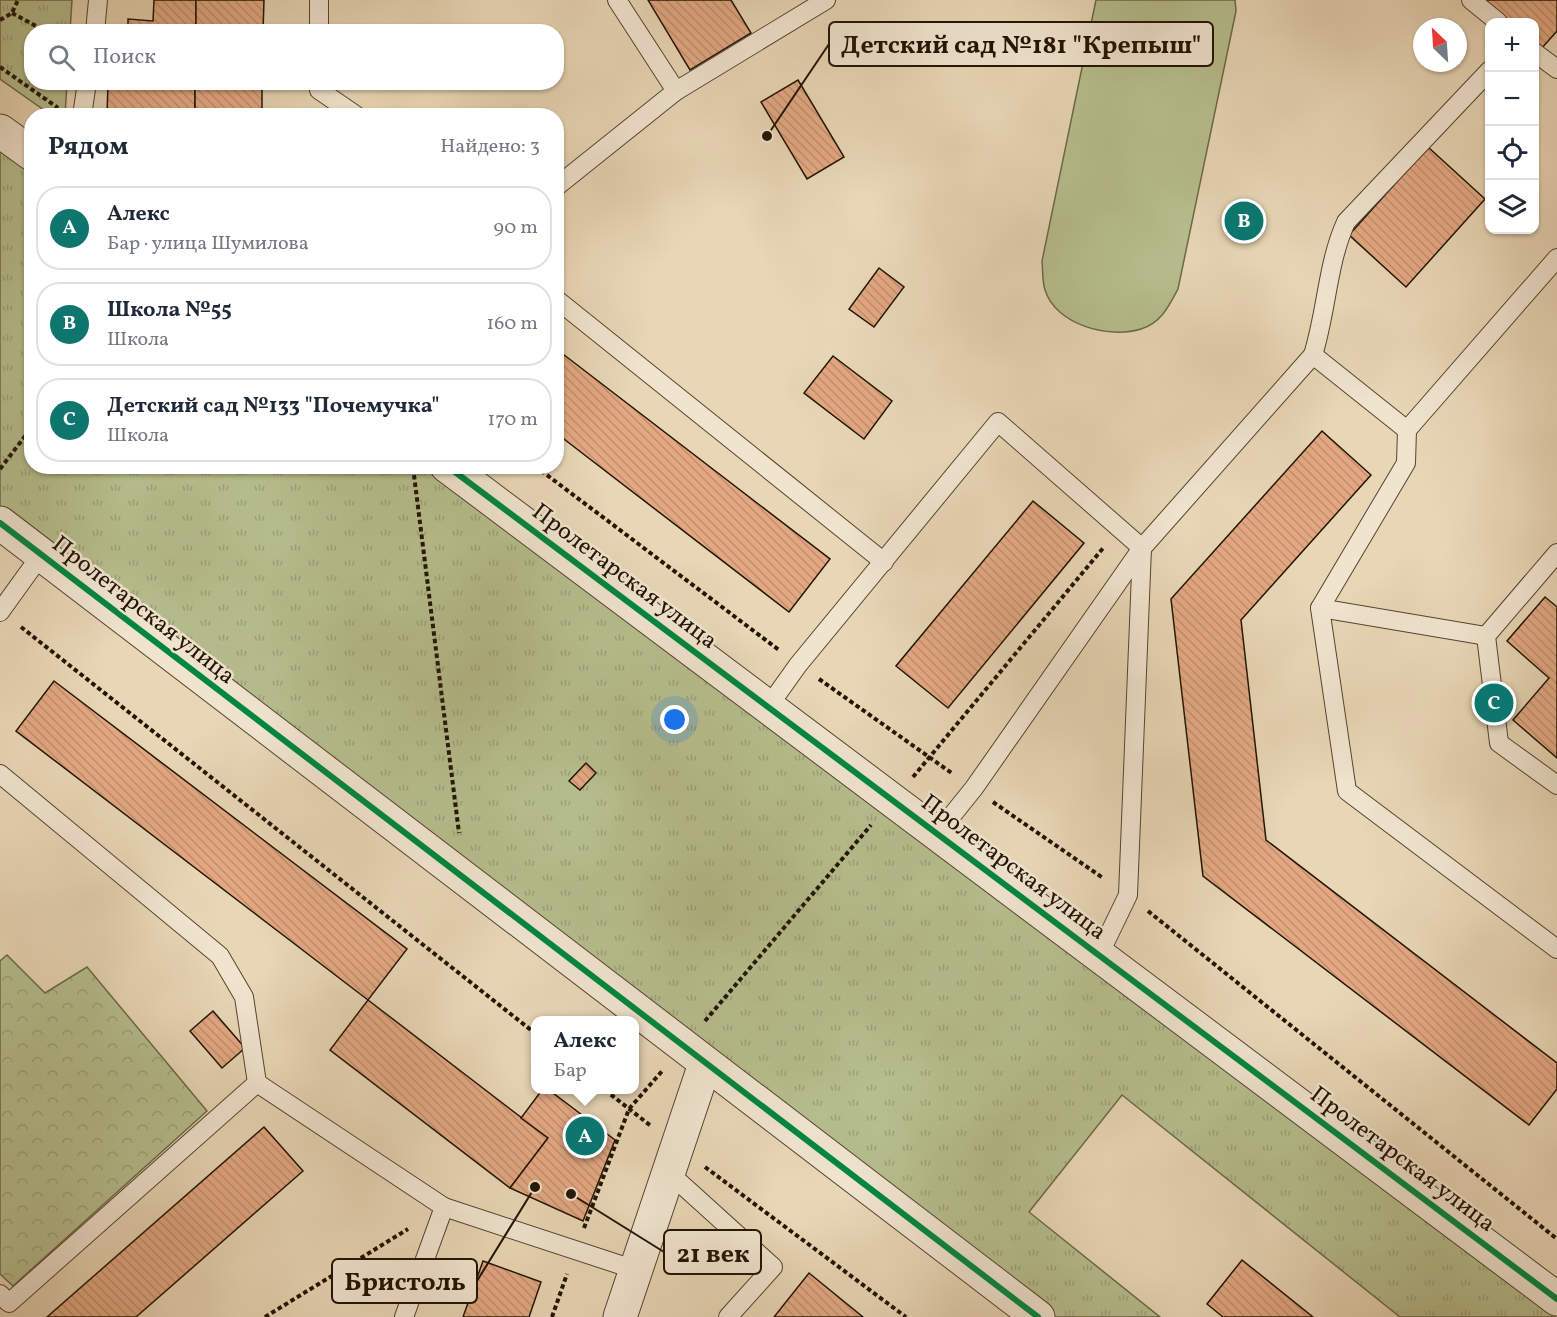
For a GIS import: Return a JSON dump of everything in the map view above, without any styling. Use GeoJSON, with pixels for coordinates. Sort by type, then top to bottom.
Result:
{"type":"FeatureCollection","features":[{"type":"Feature","properties":{"kind":"street"},"geometry":{"type":"LineString","coordinates":[[0,131],[24,148]]}},
{"type":"Feature","properties":{"kind":"street","name":"Пролетарская улица"},"geometry":{"type":"LineString","coordinates":[[458,474],[1557,1299]]}},
{"type":"Feature","properties":{"kind":"street","name":"Пролетарская улица"},"geometry":{"type":"LineString","coordinates":[[0,523],[465,882],[1038,1317]]}},
{"type":"Feature","properties":{"kind":"street"},"geometry":{"type":"LineString","coordinates":[[627,1312],[636,1270],[672,1159],[694,1056]]}},
{"type":"Feature","properties":{"kind":"lane"},"geometry":{"type":"LineString","coordinates":[[96,24],[98,0]]}},
{"type":"Feature","properties":{"kind":"lane"},"geometry":{"type":"LineString","coordinates":[[319,0],[319,24]]}},
{"type":"Feature","properties":{"kind":"lane"},"geometry":{"type":"LineString","coordinates":[[617,0],[676,91]]}},
{"type":"Feature","properties":{"kind":"lane"},"geometry":{"type":"LineString","coordinates":[[564,181],[676,91],[826,0]]}},
{"type":"Feature","properties":{"kind":"lane"},"geometry":{"type":"LineString","coordinates":[[1471,0],[1493,18]]}},
{"type":"Feature","properties":{"kind":"lane"},"geometry":{"type":"LineString","coordinates":[[1539,56],[1557,69]]}},
{"type":"Feature","properties":{"kind":"lane"},"geometry":{"type":"LineString","coordinates":[[937,834],[974,788],[1142,548],[1313,355],[1319,335],[1334,250],[1346,222],[1488,72]]}},
{"type":"Feature","properties":{"kind":"lane"},"geometry":{"type":"LineString","coordinates":[[83,108],[86,90]]}},
{"type":"Feature","properties":{"kind":"lane"},"geometry":{"type":"LineString","coordinates":[[319,90],[345,108]]}},
{"type":"Feature","properties":{"kind":"lane"},"geometry":{"type":"LineString","coordinates":[[1557,258],[1407,430],[1406,463],[1320,608],[1347,791],[1557,949]]}},
{"type":"Feature","properties":{"kind":"lane"},"geometry":{"type":"LineString","coordinates":[[564,305],[884,562]]}},
{"type":"Feature","properties":{"kind":"lane"},"geometry":{"type":"LineString","coordinates":[[1313,355],[1407,430]]}},
{"type":"Feature","properties":{"kind":"lane"},"geometry":{"type":"LineString","coordinates":[[768,707],[798,665],[998,422],[1142,548]]}},
{"type":"Feature","properties":{"kind":"lane"},"geometry":{"type":"LineString","coordinates":[[1099,955],[1128,895],[1142,548]]}},
{"type":"Feature","properties":{"kind":"lane"},"geometry":{"type":"LineString","coordinates":[[1557,553],[1486,636],[1499,743],[1557,784]]}},
{"type":"Feature","properties":{"kind":"lane"},"geometry":{"type":"LineString","coordinates":[[0,612],[41,555]]}},
{"type":"Feature","properties":{"kind":"lane"},"geometry":{"type":"LineString","coordinates":[[1320,608],[1486,636]]}},
{"type":"Feature","properties":{"kind":"lane"},"geometry":{"type":"LineString","coordinates":[[0,774],[220,956],[244,997],[257,1083],[444,1207],[636,1270]]}},
{"type":"Feature","properties":{"kind":"lane"},"geometry":{"type":"LineString","coordinates":[[3,1302],[257,1083]]}},
{"type":"Feature","properties":{"kind":"lane"},"geometry":{"type":"LineString","coordinates":[[672,1159],[773,1267],[728,1317]]}},
{"type":"Feature","properties":{"kind":"lane"},"geometry":{"type":"LineString","coordinates":[[404,1317],[444,1207]]}},
{"type":"Feature","properties":{"kind":"path"},"geometry":{"type":"LineString","coordinates":[[0,20],[12,13],[18,0]]}},
{"type":"Feature","properties":{"kind":"path"},"geometry":{"type":"LineString","coordinates":[[12,13],[32,24]]}},
{"type":"Feature","properties":{"kind":"path"},"geometry":{"type":"LineString","coordinates":[[0,67],[24,84]]}},
{"type":"Feature","properties":{"kind":"path"},"geometry":{"type":"LineString","coordinates":[[33,90],[59,108]]}},
{"type":"Feature","properties":{"kind":"path"},"geometry":{"type":"LineString","coordinates":[[0,469],[24,438]]}},
{"type":"Feature","properties":{"kind":"path"},"geometry":{"type":"LineString","coordinates":[[414,474],[465,882]]}},
{"type":"Feature","properties":{"kind":"path"},"geometry":{"type":"LineString","coordinates":[[546,474],[798,665],[1128,895],[1557,1239]]}},
{"type":"Feature","properties":{"kind":"path"},"geometry":{"type":"LineString","coordinates":[[552,1317],[630,1108],[694,1056],[892,801],[1120,528]]}},
{"type":"Feature","properties":{"kind":"path"},"geometry":{"type":"LineString","coordinates":[[0,612],[531,1030]]}},
{"type":"Feature","properties":{"kind":"path"},"geometry":{"type":"LineString","coordinates":[[612,1094],[630,1108],[672,1159],[906,1317]]}},
{"type":"Feature","properties":{"kind":"path"},"geometry":{"type":"LineString","coordinates":[[265,1317],[444,1207]]}},
{"type":"Feature","properties":{"kind":"green space"},"geometry":{"type":"Polygon","coordinates":[[[0,0],[72,0],[70,24],[24,24],[24,90],[67,90],[65,108],[41,108],[0,79],[0,0]]]}},
{"type":"Feature","properties":{"kind":"green space"},"geometry":{"type":"Polygon","coordinates":[[[1096,0],[1235,0],[1236,11],[1178,289],[1168,308],[1154,323],[1128,332],[1099,330],[1072,320],[1051,302],[1043,279],[1042,261],[1096,0]]]}},
{"type":"Feature","properties":{"kind":"green space"},"geometry":{"type":"Polygon","coordinates":[[[0,142],[24,160],[24,474],[449,474],[1557,1312],[1555,1317],[1400,1317],[1122,1095],[1029,1212],[1160,1317],[1039,1317],[0,522],[0,142]]]}},
{"type":"Feature","properties":{"kind":"green space"},"geometry":{"type":"Polygon","coordinates":[[[7,955],[45,993],[87,967],[207,1111],[13,1286],[0,1274],[0,961],[7,955]]]}},
{"type":"Feature","properties":{"kind":"building"},"geometry":{"type":"Polygon","coordinates":[[[154,0],[196,0],[196,24],[128,24],[128,19],[153,21],[154,0]]]}},
{"type":"Feature","properties":{"kind":"building"},"geometry":{"type":"Polygon","coordinates":[[[196,0],[264,0],[263,24],[196,24],[196,0]]]}},
{"type":"Feature","properties":{"kind":"building"},"geometry":{"type":"Polygon","coordinates":[[[648,0],[731,0],[751,33],[690,70],[648,0]]]}},
{"type":"Feature","properties":{"kind":"building"},"geometry":{"type":"Polygon","coordinates":[[[1485,0],[1557,0],[1557,31],[1541,49],[1539,47],[1539,18],[1506,18],[1485,0]]]}},
{"type":"Feature","properties":{"kind":"building"},"geometry":{"type":"Polygon","coordinates":[[[798,80],[844,157],[807,179],[761,102],[798,80]]]}},
{"type":"Feature","properties":{"kind":"building"},"geometry":{"type":"Polygon","coordinates":[[[108,90],[195,90],[195,108],[107,108],[108,90]]]}},
{"type":"Feature","properties":{"kind":"building"},"geometry":{"type":"Polygon","coordinates":[[[195,90],[262,90],[262,108],[195,108],[195,90]]]}},
{"type":"Feature","properties":{"kind":"building"},"geometry":{"type":"Polygon","coordinates":[[[1428,147],[1485,199],[1406,287],[1349,235],[1428,147]]]}},
{"type":"Feature","properties":{"kind":"building"},"geometry":{"type":"Polygon","coordinates":[[[879,268],[904,287],[874,327],[849,309],[879,268]]]}},
{"type":"Feature","properties":{"kind":"building"},"geometry":{"type":"Polygon","coordinates":[[[564,355],[830,559],[789,612],[564,439],[564,355]]]}},
{"type":"Feature","properties":{"kind":"building"},"geometry":{"type":"Polygon","coordinates":[[[833,356],[892,401],[864,439],[804,393],[833,356]]]}},
{"type":"Feature","properties":{"kind":"building"},"geometry":{"type":"Polygon","coordinates":[[[1322,431],[1371,475],[1241,620],[1266,840],[1557,1063],[1557,1089],[1529,1125],[1203,876],[1171,599],[1322,431]]]}},
{"type":"Feature","properties":{"kind":"building"},"geometry":{"type":"Polygon","coordinates":[[[1033,501],[1084,543],[948,708],[896,666],[1033,501]]]}},
{"type":"Feature","properties":{"kind":"building"},"geometry":{"type":"Polygon","coordinates":[[[1545,597],[1557,607],[1557,758],[1513,720],[1549,678],[1507,641],[1545,597]]]}},
{"type":"Feature","properties":{"kind":"building"},"geometry":{"type":"Polygon","coordinates":[[[54,681],[407,949],[368,1000],[16,731],[54,681]]]}},
{"type":"Feature","properties":{"kind":"building"},"geometry":{"type":"Polygon","coordinates":[[[586,763],[596,773],[580,790],[569,781],[586,763]]]}},
{"type":"Feature","properties":{"kind":"building"},"geometry":{"type":"Polygon","coordinates":[[[368,1000],[548,1138],[510,1188],[330,1050],[368,1000]]]}},
{"type":"Feature","properties":{"kind":"building"},"geometry":{"type":"Polygon","coordinates":[[[213,1011],[245,1048],[222,1068],[190,1031],[213,1011]]]}},
{"type":"Feature","properties":{"kind":"building"},"geometry":{"type":"Polygon","coordinates":[[[539,1094],[554,1094],[615,1140],[583,1221],[510,1188],[548,1138],[521,1118],[539,1094]]]}},
{"type":"Feature","properties":{"kind":"building"},"geometry":{"type":"Polygon","coordinates":[[[264,1127],[303,1171],[136,1317],[47,1317],[264,1127]]]}},
{"type":"Feature","properties":{"kind":"building"},"geometry":{"type":"Polygon","coordinates":[[[1242,1260],[1313,1317],[1223,1317],[1207,1304],[1242,1260]]]}},
{"type":"Feature","properties":{"kind":"building"},"geometry":{"type":"Polygon","coordinates":[[[483,1261],[541,1282],[529,1317],[463,1317],[483,1261]]]}},
{"type":"Feature","properties":{"kind":"building"},"geometry":{"type":"Polygon","coordinates":[[[809,1273],[863,1317],[774,1317],[809,1273]]]}},
{"type":"Feature","properties":{"kind":"cycle path"},"geometry":{"type":"LineString","coordinates":[[458,474],[1557,1299]]}},
{"type":"Feature","properties":{"kind":"cycle path"},"geometry":{"type":"LineString","coordinates":[[0,523],[1038,1317]]}},
{"type":"Feature","properties":{"kind":"place","name":"Детский сад №181 \"Крепыш\""},"geometry":{"type":"Point","coordinates":[767,136]}},
{"type":"Feature","properties":{"kind":"place","name":"Школа №55"},"geometry":{"type":"Point","coordinates":[1244,221]}},
{"type":"Feature","properties":{"kind":"place","name":"Детский сад №133 \"Почемучка\""},"geometry":{"type":"Point","coordinates":[1494,703]}},
{"type":"Feature","properties":{"kind":"place","name":"Алекс"},"geometry":{"type":"Point","coordinates":[585,1136]}},
{"type":"Feature","properties":{"kind":"place","name":"Бристоль"},"geometry":{"type":"Point","coordinates":[535,1187]}},
{"type":"Feature","properties":{"kind":"place","name":"21 век"},"geometry":{"type":"Point","coordinates":[571,1194]}}]}
